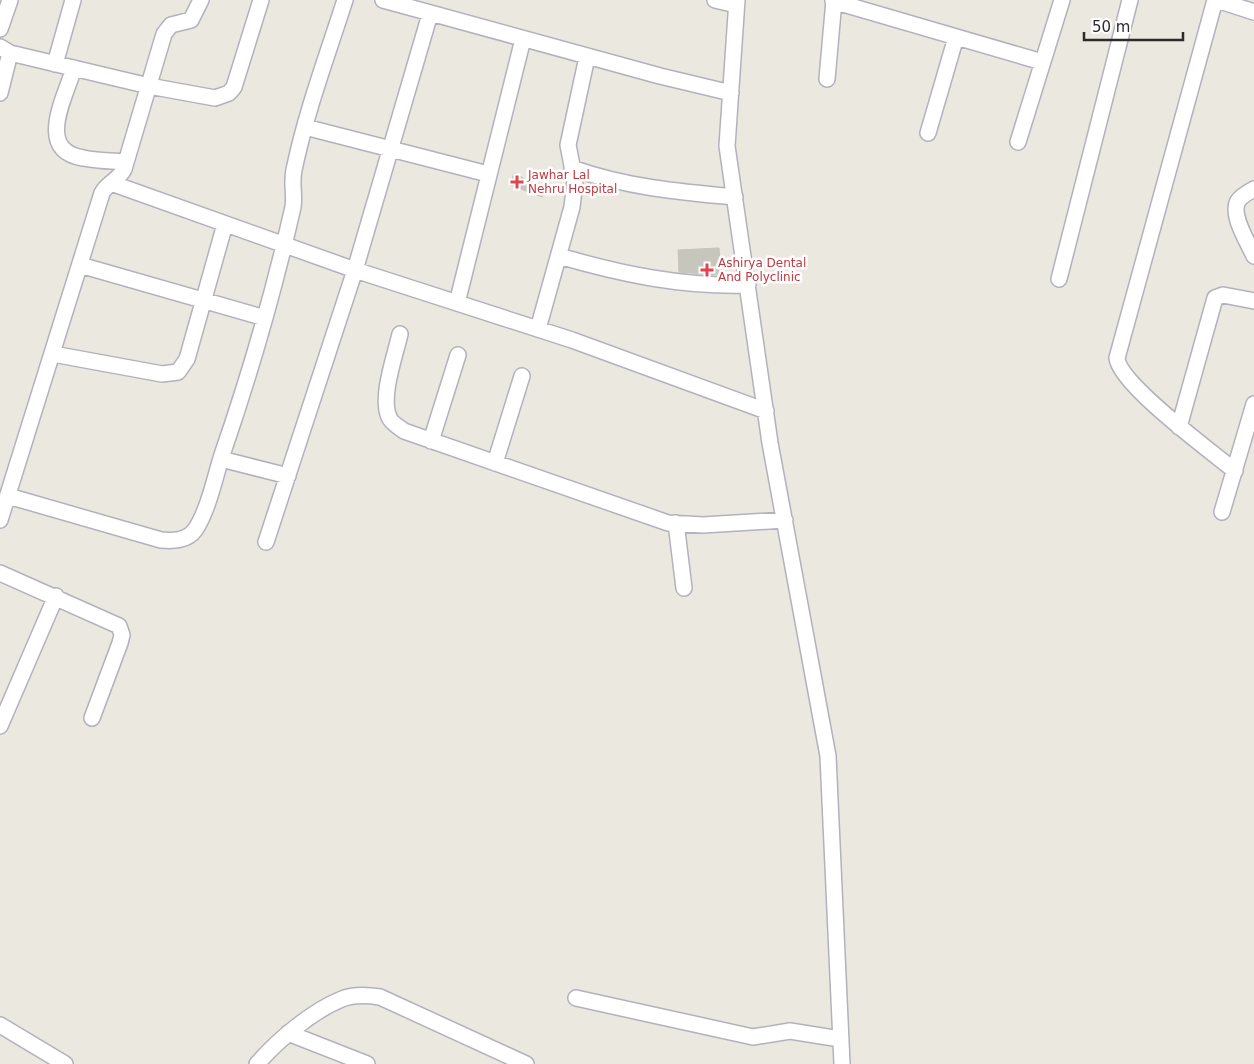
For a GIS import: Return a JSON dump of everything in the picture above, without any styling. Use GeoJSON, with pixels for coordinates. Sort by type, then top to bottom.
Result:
{"type":"FeatureCollection","features":[{"type":"Feature","properties":{"kind":"street"},"geometry":{"type":"LineString","coordinates":[[0,29],[10,0]]}},
{"type":"Feature","properties":{"kind":"street"},"geometry":{"type":"LineString","coordinates":[[56,64],[73,0]]}},
{"type":"Feature","properties":{"kind":"street"},"geometry":{"type":"LineString","coordinates":[[0,520],[102,193],[121,176],[164,34],[171,25],[191,20],[201,0]]}},
{"type":"Feature","properties":{"kind":"street"},"geometry":{"type":"LineString","coordinates":[[0,93],[5,50],[149,86],[215,98],[229,93],[234,86],[261,0]]}},
{"type":"Feature","properties":{"kind":"street"},"geometry":{"type":"LineString","coordinates":[[8,496],[161,540],[180,540],[194,531],[200,520],[245,389],[285,245],[295,198],[292,181],[305,127],[345,0]]}},
{"type":"Feature","properties":{"kind":"street"},"geometry":{"type":"LineString","coordinates":[[383,0],[523,39],[731,93]]}},
{"type":"Feature","properties":{"kind":"street"},"geometry":{"type":"LineString","coordinates":[[715,0],[736,3],[727,146],[766,410],[828,756],[842,1064]]}},
{"type":"Feature","properties":{"kind":"street"},"geometry":{"type":"LineString","coordinates":[[1018,142],[1062,0]]}},
{"type":"Feature","properties":{"kind":"street"},"geometry":{"type":"LineString","coordinates":[[1059,279],[1130,0]]}},
{"type":"Feature","properties":{"kind":"street"},"geometry":{"type":"LineString","coordinates":[[1235,470],[1179,426],[1123,374],[1117,358],[1216,0],[1254,12]]}},
{"type":"Feature","properties":{"kind":"street"},"geometry":{"type":"LineString","coordinates":[[827,80],[834,1],[1042,62]]}},
{"type":"Feature","properties":{"kind":"street"},"geometry":{"type":"LineString","coordinates":[[266,542],[355,270],[400,111],[430,14]]}},
{"type":"Feature","properties":{"kind":"street"},"geometry":{"type":"LineString","coordinates":[[928,133],[956,37]]}},
{"type":"Feature","properties":{"kind":"street"},"geometry":{"type":"LineString","coordinates":[[457,303],[523,39]]}},
{"type":"Feature","properties":{"kind":"street"},"geometry":{"type":"LineString","coordinates":[[538,329],[574,199],[575,181],[568,145],[587,56]]}},
{"type":"Feature","properties":{"kind":"street"},"geometry":{"type":"LineString","coordinates":[[74,68],[56,124],[57,142],[60,147],[70,154],[82,158],[126,162]]}},
{"type":"Feature","properties":{"kind":"street"},"geometry":{"type":"LineString","coordinates":[[305,127],[488,174]]}},
{"type":"Feature","properties":{"kind":"street"},"geometry":{"type":"LineString","coordinates":[[572,168],[600,178],[635,186],[735,197]]}},
{"type":"Feature","properties":{"kind":"street"},"geometry":{"type":"LineString","coordinates":[[111,183],[355,270],[538,329],[766,410]]}},
{"type":"Feature","properties":{"kind":"street"},"geometry":{"type":"LineString","coordinates":[[1254,189],[1241,197],[1236,208],[1237,216],[1254,256]]}},
{"type":"Feature","properties":{"kind":"street"},"geometry":{"type":"LineString","coordinates":[[53,354],[162,374],[178,372],[188,358],[225,224]]}},
{"type":"Feature","properties":{"kind":"street"},"geometry":{"type":"LineString","coordinates":[[558,256],[632,276],[671,283],[748,286]]}},
{"type":"Feature","properties":{"kind":"street"},"geometry":{"type":"LineString","coordinates":[[80,265],[265,318]]}},
{"type":"Feature","properties":{"kind":"street"},"geometry":{"type":"LineString","coordinates":[[1179,426],[1215,298],[1224,295],[1254,301]]}},
{"type":"Feature","properties":{"kind":"street"},"geometry":{"type":"LineString","coordinates":[[400,334],[387,393],[390,419],[404,431],[636,513],[676,524],[703,525],[785,520]]}},
{"type":"Feature","properties":{"kind":"street"},"geometry":{"type":"LineString","coordinates":[[431,440],[458,355]]}},
{"type":"Feature","properties":{"kind":"street"},"geometry":{"type":"LineString","coordinates":[[495,463],[522,376]]}},
{"type":"Feature","properties":{"kind":"street"},"geometry":{"type":"LineString","coordinates":[[1222,512],[1254,404]]}},
{"type":"Feature","properties":{"kind":"street"},"geometry":{"type":"LineString","coordinates":[[221,459],[288,476]]}},
{"type":"Feature","properties":{"kind":"street"},"geometry":{"type":"LineString","coordinates":[[676,524],[684,588]]}},
{"type":"Feature","properties":{"kind":"street"},"geometry":{"type":"LineString","coordinates":[[0,573],[116,624],[121,630],[120,643],[92,718]]}},
{"type":"Feature","properties":{"kind":"street"},"geometry":{"type":"LineString","coordinates":[[0,726],[56,596]]}},
{"type":"Feature","properties":{"kind":"street"},"geometry":{"type":"LineString","coordinates":[[257,1064],[288,1033],[342,998],[366,994],[380,997],[502,1059],[526,1064]]}},
{"type":"Feature","properties":{"kind":"street"},"geometry":{"type":"LineString","coordinates":[[576,998],[753,1037],[790,1031],[840,1039]]}},
{"type":"Feature","properties":{"kind":"street"},"geometry":{"type":"LineString","coordinates":[[0,1025],[65,1064]]}},
{"type":"Feature","properties":{"kind":"street"},"geometry":{"type":"LineString","coordinates":[[288,1033],[367,1064]]}},
{"type":"Feature","properties":{"kind":"building"},"geometry":{"type":"Polygon","coordinates":[[[514,173],[545,190],[542,197],[510,185],[514,173]]]}},
{"type":"Feature","properties":{"kind":"building"},"geometry":{"type":"Polygon","coordinates":[[[719,248],[721,275],[679,272],[678,250],[719,248]]]}},
{"type":"Feature","properties":{"kind":"place","name":"Jawhar Lal Nehru Hospital"},"geometry":{"type":"Point","coordinates":[517,182]}},
{"type":"Feature","properties":{"kind":"place","name":"Ashirya Dental And Polyclinic"},"geometry":{"type":"Point","coordinates":[707,270]}}]}
